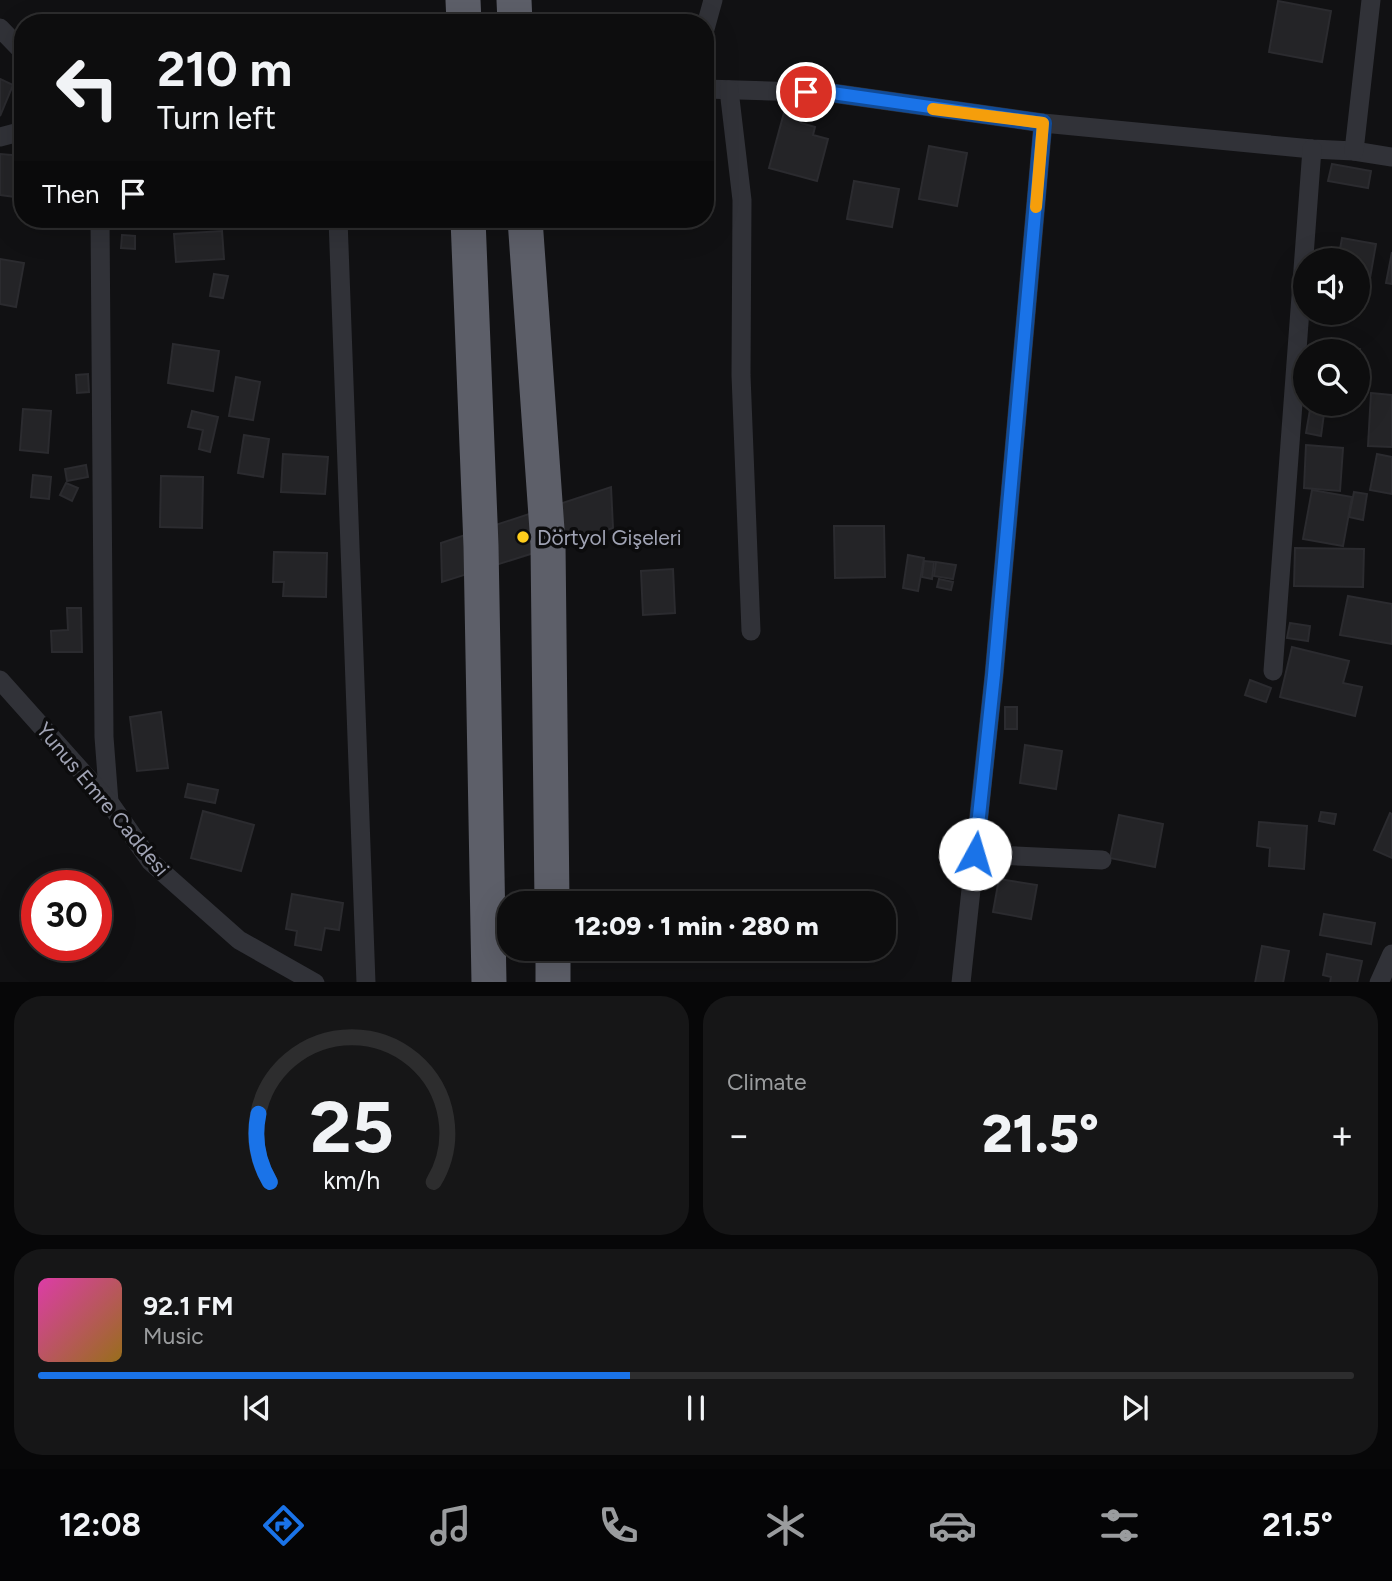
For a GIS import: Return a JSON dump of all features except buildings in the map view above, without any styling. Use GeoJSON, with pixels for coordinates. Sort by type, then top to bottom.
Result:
{"type":"FeatureCollection","features":[{"type":"Feature","properties":{"kind":"highway"},"geometry":{"type":"LineString","coordinates":[[468,228],[481,556],[489,982]]}},
{"type":"Feature","properties":{"kind":"highway"},"geometry":{"type":"LineString","coordinates":[[526,228],[548,544],[552,891]]}},
{"type":"Feature","properties":{"kind":"highway"},"geometry":{"type":"LineString","coordinates":[[553,961],[553,982]]}},
{"type":"Feature","properties":{"kind":"street"},"geometry":{"type":"LineString","coordinates":[[1354,151],[1371,0]]}},
{"type":"Feature","properties":{"kind":"street"},"geometry":{"type":"LineString","coordinates":[[0,29],[14,43]]}},
{"type":"Feature","properties":{"kind":"street"},"geometry":{"type":"LineString","coordinates":[[714,89],[832,93],[1043,123],[1354,151],[1392,157]]}},
{"type":"Feature","properties":{"kind":"street"},"geometry":{"type":"LineString","coordinates":[[729,90],[742,200],[741,374],[751,631]]}},
{"type":"Feature","properties":{"kind":"street"},"geometry":{"type":"LineString","coordinates":[[961,982],[994,675],[1043,123]]}},
{"type":"Feature","properties":{"kind":"street"},"geometry":{"type":"LineString","coordinates":[[1273,671],[1312,149]]}},
{"type":"Feature","properties":{"kind":"street"},"geometry":{"type":"LineString","coordinates":[[100,228],[104,737],[109,802]]}},
{"type":"Feature","properties":{"kind":"street"},"geometry":{"type":"LineString","coordinates":[[338,228],[366,982]]}},
{"type":"Feature","properties":{"kind":"street","name":"Yunus Emre Caddesi"},"geometry":{"type":"LineString","coordinates":[[0,680],[109,802],[151,862],[239,940],[315,982]]}},
{"type":"Feature","properties":{"kind":"street"},"geometry":{"type":"LineString","coordinates":[[975,854],[1102,860]]}},
{"type":"Feature","properties":{"kind":"street"},"geometry":{"type":"LineString","coordinates":[[1379,982],[1392,954]]}},
{"type":"Feature","properties":{"kind":"slow traffic"},"geometry":{"type":"LineString","coordinates":[[933,109],[1043,123],[1036,207]]}},
{"type":"Feature","properties":{"kind":"place","name":"Dörtyol Gişeleri"},"geometry":{"type":"Point","coordinates":[523,537]}},
{"type":"Feature","properties":{"kind":"route"},"geometry":{"type":"LineString","coordinates":[[806,92],[832,93],[1043,123],[994,675],[975,854]]}}]}
